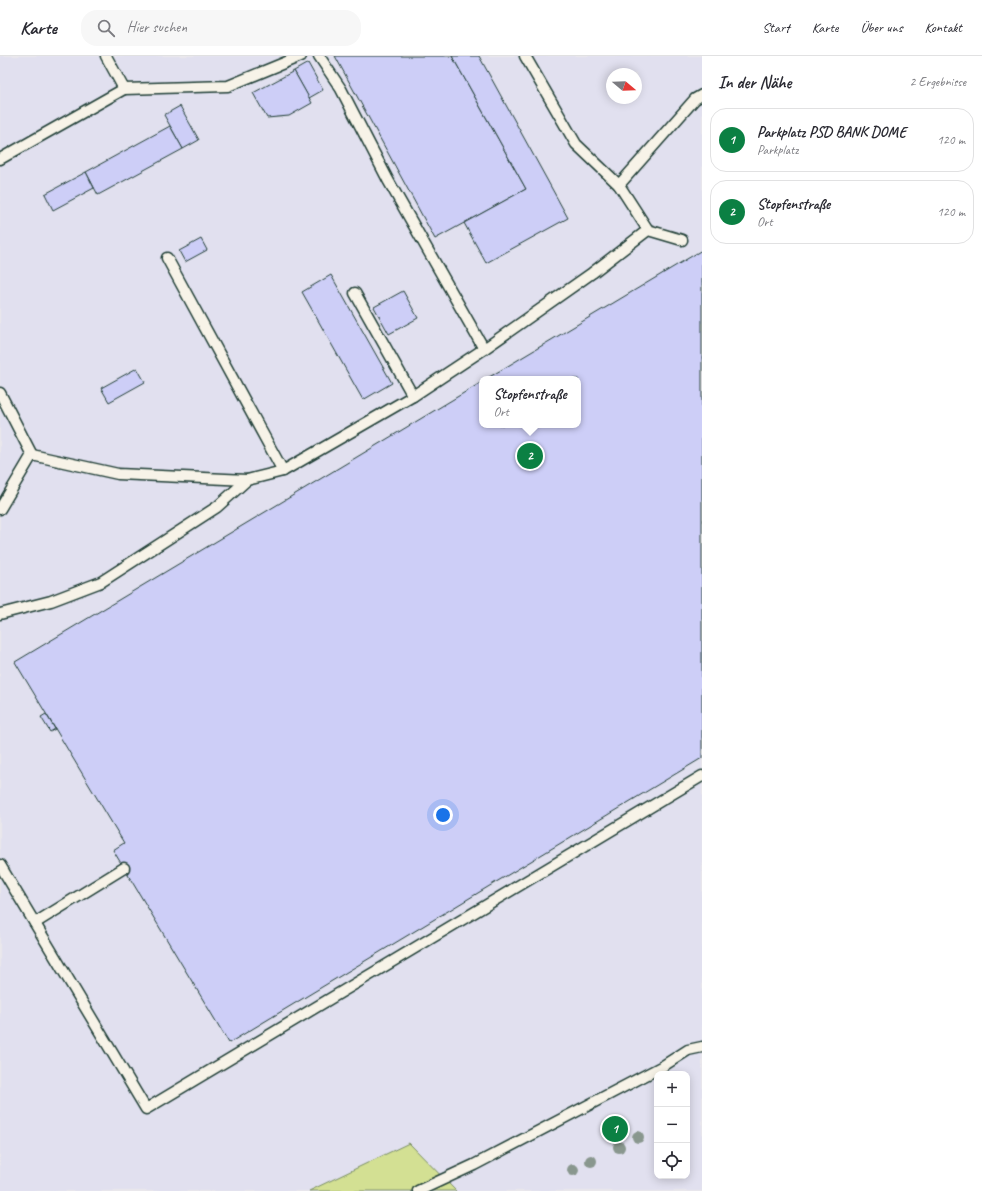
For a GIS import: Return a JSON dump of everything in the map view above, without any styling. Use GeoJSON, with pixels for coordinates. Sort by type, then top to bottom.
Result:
{"type":"FeatureCollection","features":[{"type":"Feature","properties":{"kind":"lane"},"geometry":{"type":"LineString","coordinates":[[106,56],[124,89]]}},
{"type":"Feature","properties":{"kind":"lane"},"geometry":{"type":"LineString","coordinates":[[0,159],[124,89],[228,86],[301,56]]}},
{"type":"Feature","properties":{"kind":"lane"},"geometry":{"type":"LineString","coordinates":[[319,56],[341,89],[388,180],[484,349]]}},
{"type":"Feature","properties":{"kind":"lane"},"geometry":{"type":"LineString","coordinates":[[525,56],[576,144],[619,185],[648,230],[682,240]]}},
{"type":"Feature","properties":{"kind":"lane"},"geometry":{"type":"LineString","coordinates":[[619,185],[695,99],[702,95]]}},
{"type":"Feature","properties":{"kind":"lane"},"geometry":{"type":"LineString","coordinates":[[32,455],[118,474],[247,480],[283,471],[413,396],[484,349],[592,273],[648,230]]}},
{"type":"Feature","properties":{"kind":"lane"},"geometry":{"type":"LineString","coordinates":[[168,258],[283,471]]}},
{"type":"Feature","properties":{"kind":"lane"},"geometry":{"type":"LineString","coordinates":[[355,293],[413,396]]}},
{"type":"Feature","properties":{"kind":"lane"},"geometry":{"type":"LineString","coordinates":[[0,393],[32,455]]}},
{"type":"Feature","properties":{"kind":"lane"},"geometry":{"type":"LineString","coordinates":[[0,509],[32,455]]}},
{"type":"Feature","properties":{"kind":"lane"},"geometry":{"type":"LineString","coordinates":[[0,614],[51,601],[101,582],[217,506],[247,480]]}},
{"type":"Feature","properties":{"kind":"lane"},"geometry":{"type":"LineString","coordinates":[[0,865],[146,1109],[702,776]]}},
{"type":"Feature","properties":{"kind":"lane"},"geometry":{"type":"LineString","coordinates":[[35,923],[124,868]]}},
{"type":"Feature","properties":{"kind":"lane"},"geometry":{"type":"LineString","coordinates":[[418,1191],[488,1158],[663,1066],[688,1050],[702,1047]]}},
{"type":"Feature","properties":{"kind":"shaded area"},"geometry":{"type":"Polygon","coordinates":[[[0,56],[702,56],[702,1191],[0,1191],[0,56]]]}},
{"type":"Feature","properties":{"kind":"green space"},"geometry":{"type":"Polygon","coordinates":[[[409,1143],[456,1191],[309,1191],[409,1143]]]}},
{"type":"Feature","properties":{"kind":"building"},"geometry":{"type":"Polygon","coordinates":[[[335,56],[452,56],[526,189],[435,239],[335,56]]]}},
{"type":"Feature","properties":{"kind":"building"},"geometry":{"type":"Polygon","coordinates":[[[452,56],[479,56],[568,218],[486,263],[464,223],[526,189],[452,56]]]}},
{"type":"Feature","properties":{"kind":"building"},"geometry":{"type":"Polygon","coordinates":[[[308,63],[323,90],[309,98],[294,71],[308,63]]]}},
{"type":"Feature","properties":{"kind":"building"},"geometry":{"type":"Polygon","coordinates":[[[294,71],[312,103],[289,116],[267,118],[253,93],[294,71]]]}},
{"type":"Feature","properties":{"kind":"building"},"geometry":{"type":"Polygon","coordinates":[[[180,106],[199,140],[183,149],[164,115],[180,106]]]}},
{"type":"Feature","properties":{"kind":"building"},"geometry":{"type":"Polygon","coordinates":[[[170,126],[183,149],[98,195],[86,172],[170,126]]]}},
{"type":"Feature","properties":{"kind":"building"},"geometry":{"type":"Polygon","coordinates":[[[86,172],[94,188],[53,210],[45,194],[86,172]]]}},
{"type":"Feature","properties":{"kind":"building"},"geometry":{"type":"Polygon","coordinates":[[[201,239],[207,250],[185,262],[179,251],[201,239]]]}},
{"type":"Feature","properties":{"kind":"building"},"geometry":{"type":"Polygon","coordinates":[[[702,250],[702,758],[229,1043],[113,850],[124,843],[15,662],[479,384],[479,428],[581,428],[581,376],[491,376],[702,250]]]}},
{"type":"Feature","properties":{"kind":"building"},"geometry":{"type":"Polygon","coordinates":[[[331,275],[392,383],[363,400],[302,292],[331,275]]]}},
{"type":"Feature","properties":{"kind":"building"},"geometry":{"type":"Polygon","coordinates":[[[403,291],[418,318],[389,334],[374,307],[403,291]]]}},
{"type":"Feature","properties":{"kind":"building"},"geometry":{"type":"Polygon","coordinates":[[[137,368],[145,382],[109,402],[101,388],[137,368]]]}},
{"type":"Feature","properties":{"kind":"building"},"geometry":{"type":"Polygon","coordinates":[[[46,714],[55,729],[50,732],[41,717],[46,714]]]}},
{"type":"Feature","properties":{"kind":"place","name":"Stopfenstraße"},"geometry":{"type":"Point","coordinates":[530,456]}},
{"type":"Feature","properties":{"kind":"place","name":"Parkplatz PSD BANK DOME"},"geometry":{"type":"Point","coordinates":[615,1129]}}]}
